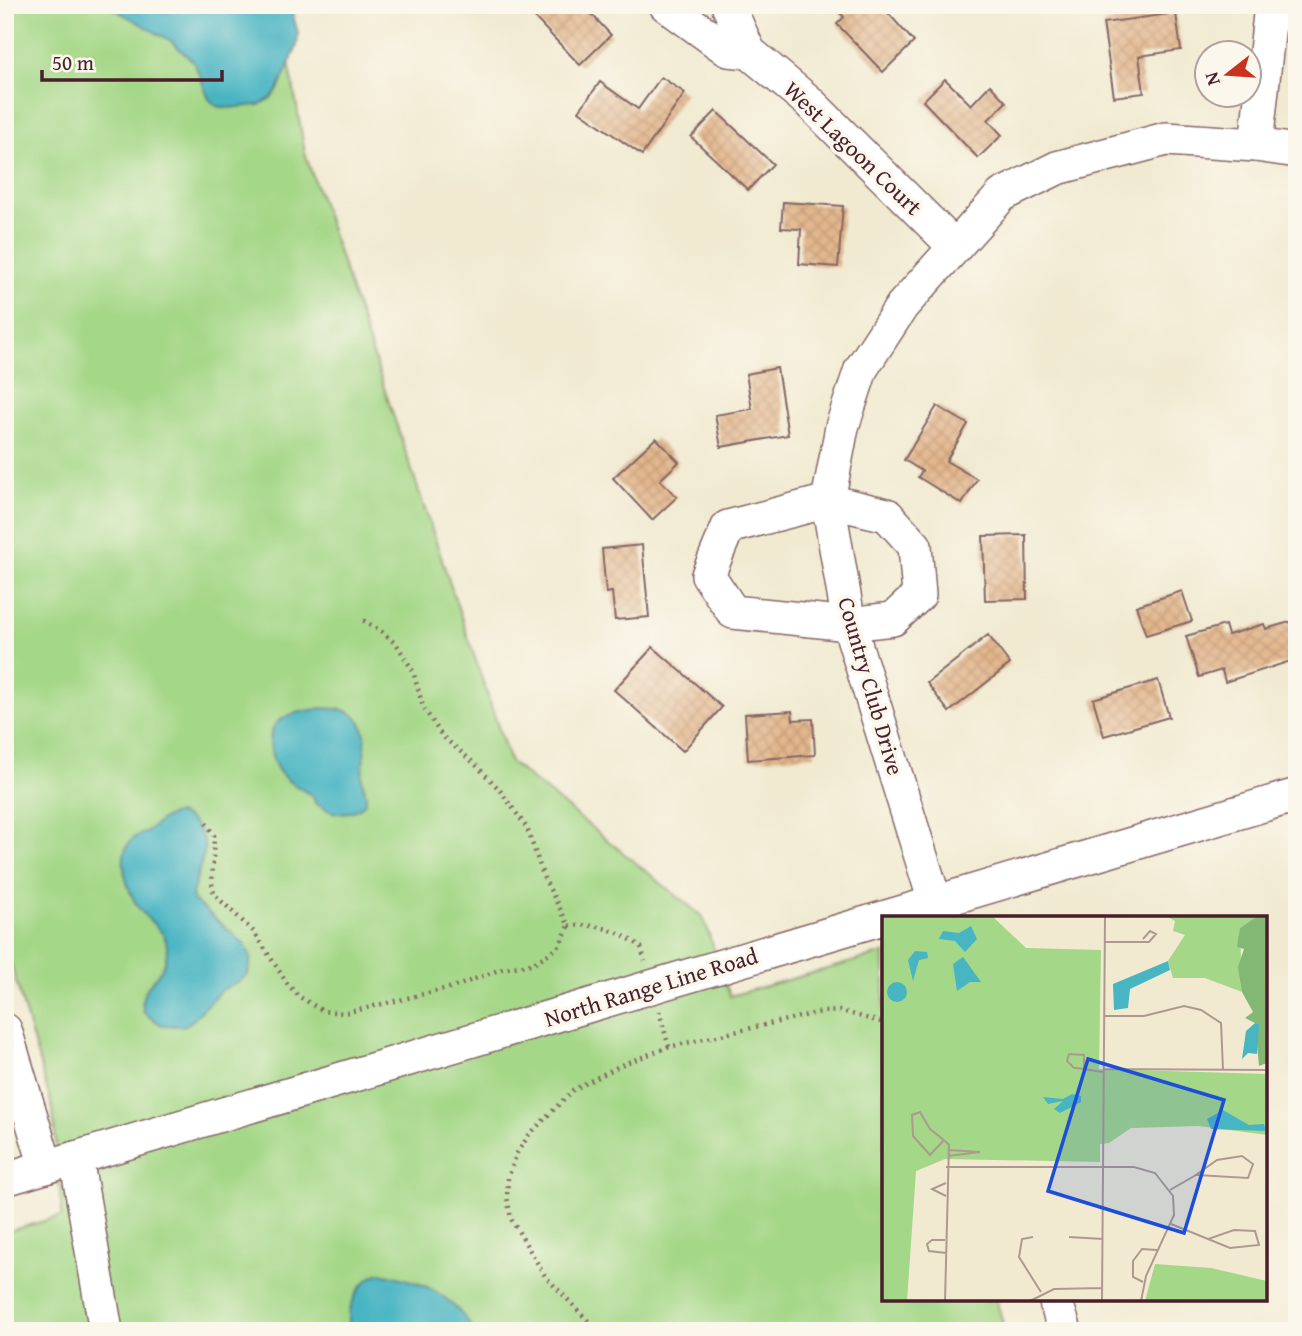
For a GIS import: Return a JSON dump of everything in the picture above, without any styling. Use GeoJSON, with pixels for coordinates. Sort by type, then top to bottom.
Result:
{"type":"FeatureCollection","features":[{"type":"Feature","properties":{"kind":"street","name":"West Lagoon Court"},"geometry":{"type":"LineString","coordinates":[[666,5],[728,50],[749,52]]}},
{"type":"Feature","properties":{"kind":"street","name":"West Lagoon Court"},"geometry":{"type":"LineString","coordinates":[[728,5],[749,52],[808,101],[955,247]]}},
{"type":"Feature","properties":{"kind":"street"},"geometry":{"type":"LineString","coordinates":[[1256,145],[1271,5]]}},
{"type":"Feature","properties":{"kind":"street","name":"Country Club Drive"},"geometry":{"type":"LineString","coordinates":[[938,910],[849,624],[828,501],[842,427],[861,369],[902,306],[1002,195],[1057,168],[1167,139],[1256,145],[1297,151]]}},
{"type":"Feature","properties":{"kind":"street"},"geometry":{"type":"LineString","coordinates":[[828,501],[887,515],[915,546],[919,595],[893,619],[849,624],[733,612],[708,575],[728,527],[828,501]]}},
{"type":"Feature","properties":{"kind":"street","name":"North Range Line Road"},"geometry":{"type":"LineString","coordinates":[[917,916],[1297,795]]}},
{"type":"Feature","properties":{"kind":"street","name":"North Range Line Road"},"geometry":{"type":"LineString","coordinates":[[5,1179],[882,926]]}},
{"type":"Feature","properties":{"kind":"street"},"geometry":{"type":"LineString","coordinates":[[5,1030],[61,1163],[106,1331]]}},
{"type":"Feature","properties":{"kind":"street"},"geometry":{"type":"LineString","coordinates":[[1056,1301],[1065,1331]]}},
{"type":"Feature","properties":{"kind":"path"},"geometry":{"type":"LineString","coordinates":[[361,619],[397,645],[414,671],[423,707],[442,736],[499,789],[527,828],[544,878],[569,926]]}},
{"type":"Feature","properties":{"kind":"path"},"geometry":{"type":"LineString","coordinates":[[206,823],[214,835],[214,894],[254,932],[298,996],[323,1011],[345,1013],[457,986],[501,970],[532,964],[558,948],[569,926]]}},
{"type":"Feature","properties":{"kind":"path"},"geometry":{"type":"LineString","coordinates":[[569,926],[583,925],[618,930],[641,947],[646,966]]}},
{"type":"Feature","properties":{"kind":"path"},"geometry":{"type":"LineString","coordinates":[[658,1008],[669,1047]]}},
{"type":"Feature","properties":{"kind":"path"},"geometry":{"type":"LineString","coordinates":[[598,1331],[545,1276],[511,1219],[507,1197],[508,1178],[517,1153],[528,1135],[573,1090],[623,1064],[669,1047],[821,1012],[841,1011],[882,1022]]}},
{"type":"Feature","properties":{"kind":"green space"},"geometry":{"type":"Polygon","coordinates":[[[5,5],[279,5],[305,153],[510,762],[703,917],[730,996],[882,954],[882,1301],[997,1301],[1005,1331],[5,1331],[5,1232],[62,1216],[53,1110],[5,943],[5,5]]]}},
{"type":"Feature","properties":{"kind":"water"},"geometry":{"type":"Polygon","coordinates":[[[107,5],[290,5],[298,33],[297,46],[278,90],[271,98],[259,105],[227,108],[217,106],[209,99],[194,62],[171,41],[107,5]]]}},
{"type":"Feature","properties":{"kind":"water"},"geometry":{"type":"Polygon","coordinates":[[[322,708],[350,713],[360,721],[363,728],[365,744],[362,778],[366,799],[362,806],[349,812],[334,812],[315,803],[313,796],[282,775],[272,755],[270,739],[280,720],[295,713],[322,708]]]}},
{"type":"Feature","properties":{"kind":"water"},"geometry":{"type":"Polygon","coordinates":[[[178,814],[193,823],[204,844],[205,850],[192,894],[193,900],[244,943],[251,958],[248,974],[221,990],[184,1026],[162,1025],[144,1013],[144,995],[166,960],[167,943],[131,895],[124,863],[128,844],[135,837],[164,818],[178,814]]]}},
{"type":"Feature","properties":{"kind":"water"},"geometry":{"type":"Polygon","coordinates":[[[380,1273],[410,1280],[434,1291],[455,1307],[475,1331],[350,1331],[349,1314],[355,1297],[365,1282],[380,1273]]]}},
{"type":"Feature","properties":{"kind":"building"},"geometry":{"type":"Polygon","coordinates":[[[542,5],[583,5],[611,35],[580,65],[532,15],[542,5]]]}},
{"type":"Feature","properties":{"kind":"building"},"geometry":{"type":"Polygon","coordinates":[[[832,5],[881,5],[914,42],[883,72],[837,24],[844,17],[832,5]]]}},
{"type":"Feature","properties":{"kind":"building"},"geometry":{"type":"Polygon","coordinates":[[[1176,13],[1181,50],[1139,56],[1144,93],[1114,97],[1103,23],[1176,13]]]}},
{"type":"Feature","properties":{"kind":"building"},"geometry":{"type":"Polygon","coordinates":[[[661,77],[685,93],[642,155],[579,111],[600,82],[638,109],[661,77]]]}},
{"type":"Feature","properties":{"kind":"building"},"geometry":{"type":"Polygon","coordinates":[[[945,79],[971,105],[990,85],[1006,102],[988,120],[1002,135],[978,158],[923,101],[945,79]]]}},
{"type":"Feature","properties":{"kind":"building"},"geometry":{"type":"Polygon","coordinates":[[[716,111],[773,164],[748,190],[691,137],[716,111]]]}},
{"type":"Feature","properties":{"kind":"building"},"geometry":{"type":"Polygon","coordinates":[[[783,202],[843,206],[838,267],[799,264],[801,229],[781,228],[783,202]]]}},
{"type":"Feature","properties":{"kind":"building"},"geometry":{"type":"Polygon","coordinates":[[[777,368],[788,435],[721,447],[715,415],[752,409],[746,374],[777,368]]]}},
{"type":"Feature","properties":{"kind":"building"},"geometry":{"type":"Polygon","coordinates":[[[937,406],[968,424],[946,461],[977,479],[962,504],[918,477],[922,471],[904,460],[937,406]]]}},
{"type":"Feature","properties":{"kind":"building"},"geometry":{"type":"Polygon","coordinates":[[[656,438],[679,462],[660,480],[677,497],[652,520],[613,478],[656,438]]]}},
{"type":"Feature","properties":{"kind":"building"},"geometry":{"type":"Polygon","coordinates":[[[1026,535],[1027,599],[985,600],[983,536],[1026,535]]]}},
{"type":"Feature","properties":{"kind":"building"},"geometry":{"type":"Polygon","coordinates":[[[642,545],[649,617],[615,620],[612,592],[606,593],[602,549],[642,545]]]}},
{"type":"Feature","properties":{"kind":"building"},"geometry":{"type":"Polygon","coordinates":[[[1182,591],[1192,621],[1146,635],[1136,606],[1182,591]]]}},
{"type":"Feature","properties":{"kind":"building"},"geometry":{"type":"Polygon","coordinates":[[[1293,621],[1297,632],[1297,659],[1225,682],[1222,670],[1199,677],[1186,636],[1225,625],[1228,635],[1264,624],[1266,629],[1293,621]]]}},
{"type":"Feature","properties":{"kind":"building"},"geometry":{"type":"Polygon","coordinates":[[[988,635],[1010,664],[949,712],[927,683],[988,635]]]}},
{"type":"Feature","properties":{"kind":"building"},"geometry":{"type":"Polygon","coordinates":[[[653,647],[722,707],[683,751],[614,690],[653,647]]]}},
{"type":"Feature","properties":{"kind":"building"},"geometry":{"type":"Polygon","coordinates":[[[1158,680],[1169,717],[1104,736],[1093,699],[1158,680]]]}},
{"type":"Feature","properties":{"kind":"building"},"geometry":{"type":"Polygon","coordinates":[[[792,711],[793,720],[813,719],[815,755],[748,760],[745,714],[792,711]]]}}]}
